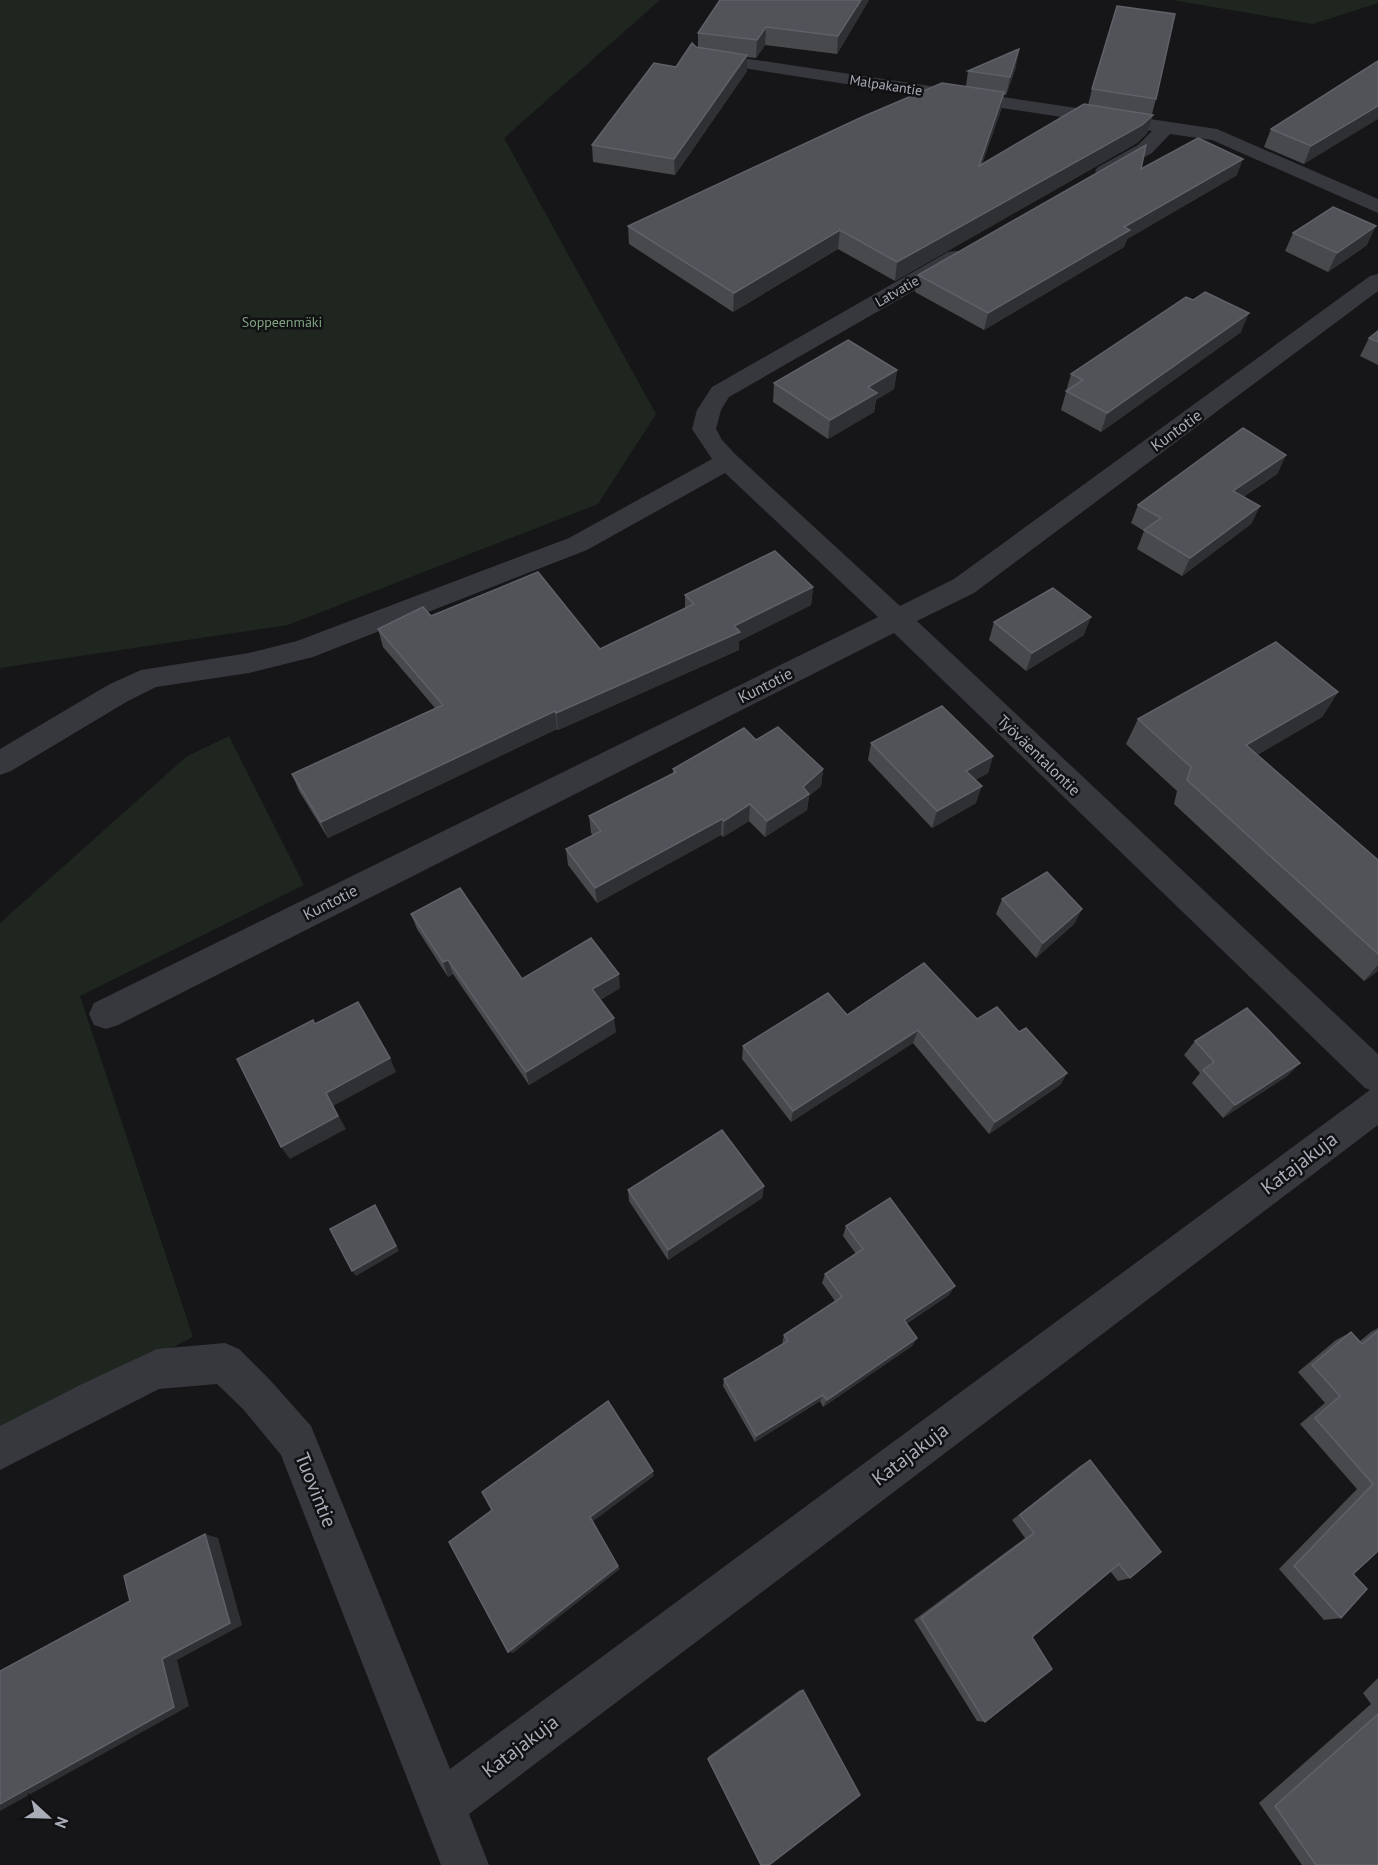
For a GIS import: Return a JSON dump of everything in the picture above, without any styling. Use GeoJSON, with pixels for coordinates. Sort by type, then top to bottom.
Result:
{"type":"FeatureCollection","features":[{"type":"Feature","properties":{"kind":"street","name":"Malpakantie"},"geometry":{"type":"LineString","coordinates":[[702,57],[1217,135],[1378,207]]}},
{"type":"Feature","properties":{"kind":"street"},"geometry":{"type":"LineString","coordinates":[[1083,184],[1145,149],[1166,127]]}},
{"type":"Feature","properties":{"kind":"street","name":"Latvatie"},"geometry":{"type":"LineString","coordinates":[[704,429],[709,410],[720,392],[979,244]]}},
{"type":"Feature","properties":{"kind":"street","name":"Kuntotie"},"geometry":{"type":"LineString","coordinates":[[106,1014],[964,586],[1378,281]]}},
{"type":"Feature","properties":{"kind":"street","name":"Työväentalontie"},"geometry":{"type":"LineString","coordinates":[[704,429],[712,444],[727,461],[897,619],[1378,1077]]}},
{"type":"Feature","properties":{"kind":"street"},"geometry":{"type":"LineString","coordinates":[[0,763],[118,693],[151,677],[249,663],[303,650],[578,544],[727,461]]}},
{"type":"Feature","properties":{"kind":"street","name":"Katajakuja"},"geometry":{"type":"LineString","coordinates":[[441,1805],[1378,1104]]}},
{"type":"Feature","properties":{"kind":"street","name":"Tuovintie"},"geometry":{"type":"LineString","coordinates":[[0,1449],[96,1398],[157,1369],[225,1363],[257,1395],[296,1441],[465,1865]]}},
{"type":"Feature","properties":{"kind":"green space","name":"Soppeenmäki"},"geometry":{"type":"Polygon","coordinates":[[[0,0],[660,0],[504,138],[656,414],[598,504],[288,625],[0,668],[0,0]]]}},
{"type":"Feature","properties":{"kind":"green space"},"geometry":{"type":"Polygon","coordinates":[[[1172,0],[1378,0],[1378,3],[1313,24],[1172,0]]]}},
{"type":"Feature","properties":{"kind":"green space"},"geometry":{"type":"Polygon","coordinates":[[[229,736],[304,885],[80,996],[193,1337],[0,1436],[0,923],[186,757],[229,736]]]}},
{"type":"Feature","properties":{"kind":"building"},"geometry":{"type":"Polygon","coordinates":[[[720,0],[861,0],[838,36],[766,27],[757,40],[698,33],[720,0]]]}},
{"type":"Feature","properties":{"kind":"building"},"geometry":{"type":"Polygon","coordinates":[[[1117,6],[1175,14],[1156,99],[1092,89],[1117,6]]]}},
{"type":"Feature","properties":{"kind":"building"},"geometry":{"type":"Polygon","coordinates":[[[692,43],[696,47],[747,55],[674,159],[592,145],[654,63],[676,67],[692,43]]]}},
{"type":"Feature","properties":{"kind":"building"},"geometry":{"type":"Polygon","coordinates":[[[1019,49],[1010,77],[968,71],[1019,49]]]}},
{"type":"Feature","properties":{"kind":"building"},"geometry":{"type":"Polygon","coordinates":[[[1378,61],[1378,106],[1311,146],[1271,129],[1378,61]]]}},
{"type":"Feature","properties":{"kind":"building"},"geometry":{"type":"Polygon","coordinates":[[[942,83],[1004,92],[979,166],[1084,104],[1153,115],[1142,125],[897,262],[840,230],[734,293],[628,226],[862,117],[942,83]]]}},
{"type":"Feature","properties":{"kind":"building"},"geometry":{"type":"Polygon","coordinates":[[[1198,138],[1243,159],[1124,227],[1130,230],[988,313],[918,275],[1146,145],[1141,169],[1198,138]]]}},
{"type":"Feature","properties":{"kind":"building"},"geometry":{"type":"Polygon","coordinates":[[[1333,207],[1376,226],[1337,253],[1293,233],[1333,207]]]}},
{"type":"Feature","properties":{"kind":"building"},"geometry":{"type":"Polygon","coordinates":[[[1205,292],[1249,313],[1107,413],[1066,391],[1083,380],[1071,374],[1186,297],[1193,300],[1205,292]]]}},
{"type":"Feature","properties":{"kind":"building"},"geometry":{"type":"Polygon","coordinates":[[[1378,331],[1378,342],[1369,338],[1378,331]]]}},
{"type":"Feature","properties":{"kind":"building"},"geometry":{"type":"Polygon","coordinates":[[[848,340],[897,370],[868,387],[877,393],[830,420],[774,383],[848,340]]]}},
{"type":"Feature","properties":{"kind":"building"},"geometry":{"type":"Polygon","coordinates":[[[1243,428],[1286,455],[1233,491],[1260,506],[1190,558],[1144,530],[1161,518],[1138,505],[1243,428]]]}},
{"type":"Feature","properties":{"kind":"building"},"geometry":{"type":"Polygon","coordinates":[[[775,551],[813,587],[734,626],[740,632],[556,713],[555,711],[321,822],[292,774],[443,705],[378,629],[423,607],[431,616],[538,572],[600,649],[694,604],[685,595],[775,551]]]}},
{"type":"Feature","properties":{"kind":"building"},"geometry":{"type":"Polygon","coordinates":[[[1053,588],[1091,617],[1032,653],[994,622],[1053,588]]]}},
{"type":"Feature","properties":{"kind":"building"},"geometry":{"type":"Polygon","coordinates":[[[1276,642],[1338,692],[1246,745],[1378,860],[1378,954],[1187,780],[1191,767],[1138,719],[1276,642]]]}},
{"type":"Feature","properties":{"kind":"building"},"geometry":{"type":"Polygon","coordinates":[[[942,706],[993,756],[966,771],[982,786],[937,811],[871,743],[942,706]]]}},
{"type":"Feature","properties":{"kind":"building"},"geometry":{"type":"Polygon","coordinates":[[[778,727],[823,769],[803,787],[809,794],[767,821],[750,804],[724,821],[722,819],[595,888],[566,849],[601,831],[589,816],[676,772],[673,769],[744,728],[756,740],[778,727]]]}},
{"type":"Feature","properties":{"kind":"building"},"geometry":{"type":"Polygon","coordinates":[[[1047,872],[1082,909],[1043,943],[1002,899],[1047,872]]]}},
{"type":"Feature","properties":{"kind":"building"},"geometry":{"type":"Polygon","coordinates":[[[460,888],[522,979],[591,938],[619,974],[592,989],[614,1018],[526,1072],[448,960],[443,962],[411,914],[460,888]]]}},
{"type":"Feature","properties":{"kind":"building"},"geometry":{"type":"Polygon","coordinates":[[[924,963],[977,1019],[997,1007],[1019,1032],[1026,1028],[1067,1073],[995,1122],[918,1030],[793,1111],[743,1046],[828,993],[847,1015],[924,963]]]}},
{"type":"Feature","properties":{"kind":"building"},"geometry":{"type":"Polygon","coordinates":[[[358,1002],[390,1058],[326,1093],[338,1116],[281,1147],[237,1059],[313,1020],[315,1024],[358,1002]]]}},
{"type":"Feature","properties":{"kind":"building"},"geometry":{"type":"Polygon","coordinates":[[[1247,1008],[1300,1063],[1235,1105],[1203,1070],[1214,1062],[1195,1041],[1247,1008]]]}},
{"type":"Feature","properties":{"kind":"building"},"geometry":{"type":"Polygon","coordinates":[[[722,1130],[764,1186],[668,1250],[628,1190],[722,1130]]]}},
{"type":"Feature","properties":{"kind":"building"},"geometry":{"type":"Polygon","coordinates":[[[890,1198],[955,1286],[904,1320],[917,1338],[827,1400],[823,1395],[756,1436],[724,1379],[788,1341],[784,1335],[842,1297],[825,1274],[863,1249],[846,1226],[890,1198]]]}},
{"type":"Feature","properties":{"kind":"building"},"geometry":{"type":"Polygon","coordinates":[[[375,1205],[396,1246],[352,1271],[330,1229],[375,1205]]]}},
{"type":"Feature","properties":{"kind":"building"},"geometry":{"type":"Polygon","coordinates":[[[1378,1331],[1378,1551],[1353,1574],[1367,1589],[1341,1618],[1294,1566],[1373,1484],[1315,1418],[1340,1396],[1312,1365],[1351,1332],[1362,1344],[1378,1331]]]}},
{"type":"Feature","properties":{"kind":"building"},"geometry":{"type":"Polygon","coordinates":[[[608,1401],[653,1471],[590,1517],[618,1566],[508,1652],[449,1542],[492,1510],[482,1492],[608,1401]]]}},
{"type":"Feature","properties":{"kind":"building"},"geometry":{"type":"Polygon","coordinates":[[[1090,1460],[1161,1552],[1130,1578],[1119,1564],[1032,1637],[1052,1669],[985,1722],[921,1618],[1034,1533],[1020,1515],[1090,1460]]]}},
{"type":"Feature","properties":{"kind":"building"},"geometry":{"type":"Polygon","coordinates":[[[205,1534],[230,1623],[162,1659],[174,1707],[0,1804],[0,1671],[130,1601],[124,1576],[205,1534]]]}},
{"type":"Feature","properties":{"kind":"building"},"geometry":{"type":"Polygon","coordinates":[[[803,1690],[860,1795],[769,1865],[761,1865],[708,1759],[803,1690]]]}},
{"type":"Feature","properties":{"kind":"building"},"geometry":{"type":"Polygon","coordinates":[[[1378,1714],[1378,1865],[1316,1865],[1275,1806],[1378,1714]]]}}]}
